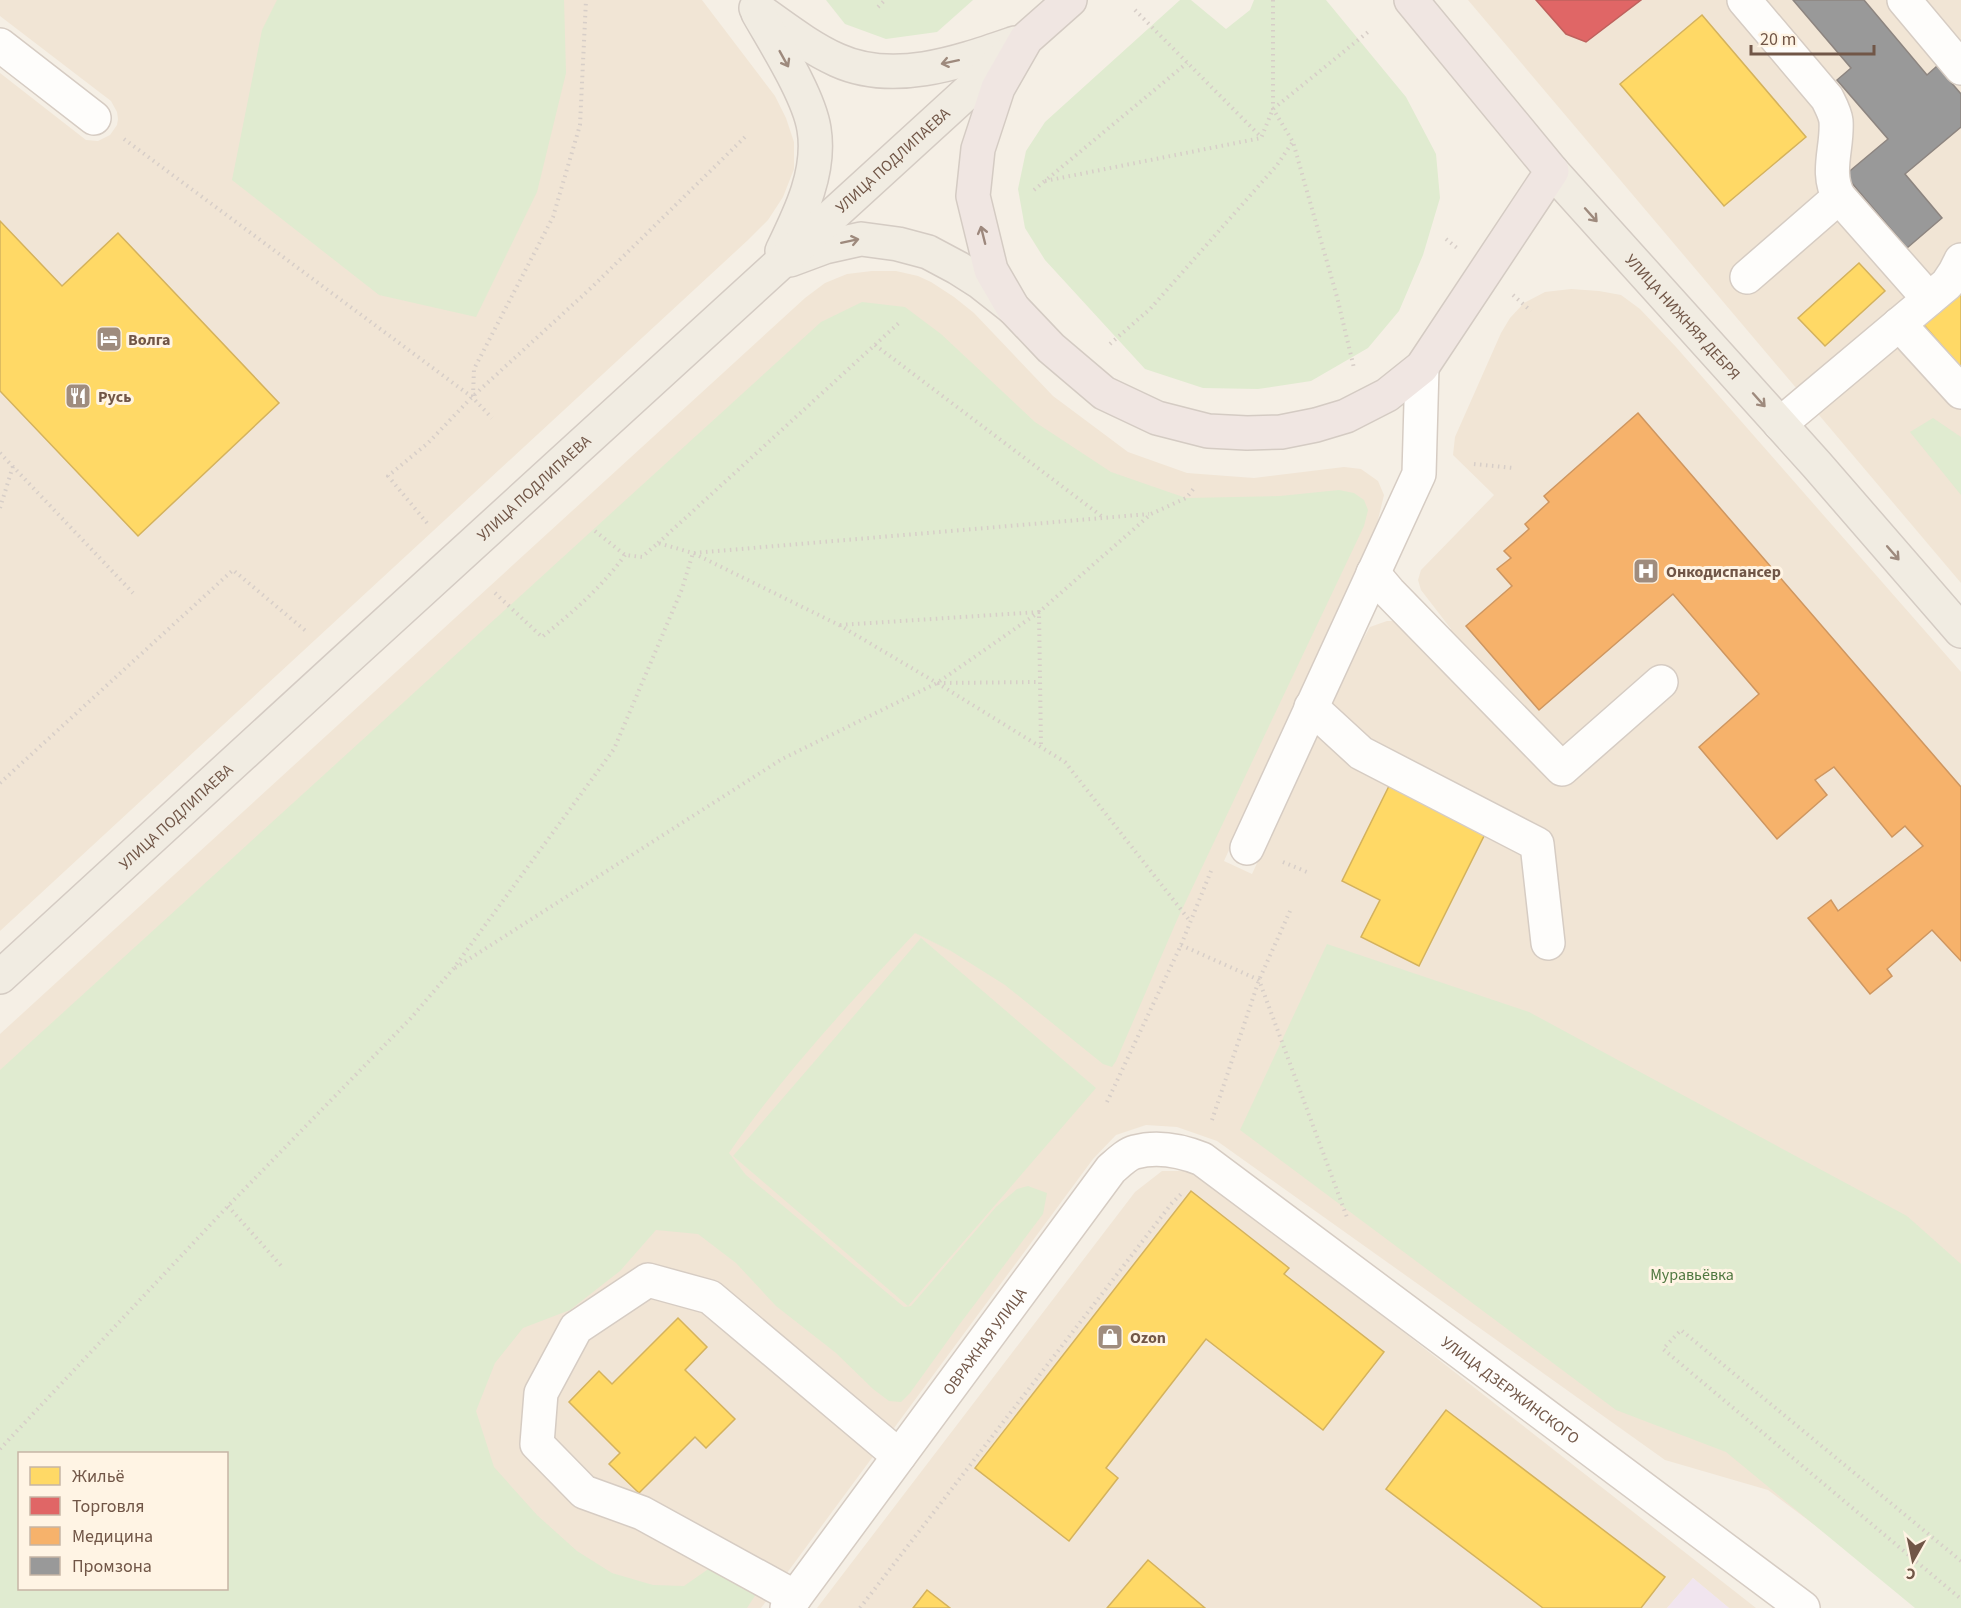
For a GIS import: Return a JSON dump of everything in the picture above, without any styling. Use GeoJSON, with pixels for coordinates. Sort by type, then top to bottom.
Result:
{"type":"FeatureCollection","features":[{"type":"Feature","properties":{"kind":"highway","name":"УЛИЦА ПОДЛИПАЕВА"},"geometry":{"type":"LineString","coordinates":[[1026,39],[1070,0]]}},
{"type":"Feature","properties":{"kind":"highway","name":"УЛИЦА НИЖНЯЯ ДЕБРЯ"},"geometry":{"type":"LineString","coordinates":[[1411,0],[1552,171]]}},
{"type":"Feature","properties":{"kind":"highway"},"geometry":{"type":"LineString","coordinates":[[1026,39],[998,88],[978,149],[973,196],[992,270],[1013,308],[1051,348],[1104,393],[1157,418],[1208,431],[1281,432],[1346,416],[1387,395],[1422,367],[1552,171]]}},
{"type":"Feature","properties":{"kind":"main road"},"geometry":{"type":"LineString","coordinates":[[752,4],[815,48],[839,61],[877,71],[910,71],[940,65],[1026,39]]}},
{"type":"Feature","properties":{"kind":"main road"},"geometry":{"type":"LineString","coordinates":[[752,4],[797,86],[814,128],[811,184],[800,215],[774,266]]}},
{"type":"Feature","properties":{"kind":"main road","name":"УЛИЦА ПОДЛИПАЕВА"},"geometry":{"type":"LineString","coordinates":[[0,977],[774,266],[1026,39]]}},
{"type":"Feature","properties":{"kind":"main road","name":"УЛИЦА НИЖНЯЯ ДЕБРЯ"},"geometry":{"type":"LineString","coordinates":[[1552,171],[1780,424],[1961,631]]}},
{"type":"Feature","properties":{"kind":"main road"},"geometry":{"type":"LineString","coordinates":[[774,266],[825,247],[861,239],[898,244],[928,252],[980,282],[1013,308]]}},
{"type":"Feature","properties":{"kind":"street"},"geometry":{"type":"LineString","coordinates":[[1744,0],[1827,99],[1834,112],[1836,123],[1832,172],[1833,186],[1839,197],[1929,299]]}},
{"type":"Feature","properties":{"kind":"street"},"geometry":{"type":"LineString","coordinates":[[1904,0],[1961,68]]}},
{"type":"Feature","properties":{"kind":"street"},"geometry":{"type":"LineString","coordinates":[[0,45],[94,118]]}},
{"type":"Feature","properties":{"kind":"street"},"geometry":{"type":"LineString","coordinates":[[1747,277],[1839,197]]}},
{"type":"Feature","properties":{"kind":"street"},"geometry":{"type":"LineString","coordinates":[[1780,424],[1947,284],[1961,260]]}},
{"type":"Feature","properties":{"kind":"street"},"geometry":{"type":"LineString","coordinates":[[1899,324],[1961,392]]}},
{"type":"Feature","properties":{"kind":"street"},"geometry":{"type":"LineString","coordinates":[[1247,848],[1419,474],[1422,367]]}},
{"type":"Feature","properties":{"kind":"street"},"geometry":{"type":"LineString","coordinates":[[1373,573],[1562,769],[1661,681]]}},
{"type":"Feature","properties":{"kind":"street"},"geometry":{"type":"LineString","coordinates":[[1311,707],[1361,753],[1536,844],[1548,943]]}},
{"type":"Feature","properties":{"kind":"street","name":"ОВРАЖНАЯ УЛИЦА"},"geometry":{"type":"LineString","coordinates":[[791,1602],[1112,1168],[1134,1152],[1166,1150],[1195,1157],[1218,1171]]}},
{"type":"Feature","properties":{"kind":"street","name":"УЛИЦА ДЗЕРЖИНСКОГО"},"geometry":{"type":"LineString","coordinates":[[1218,1171],[1803,1608]]}},
{"type":"Feature","properties":{"kind":"street"},"geometry":{"type":"LineString","coordinates":[[791,1602],[642,1513],[584,1492],[537,1444],[541,1393],[576,1328],[648,1280],[710,1297],[899,1456]]}},
{"type":"Feature","properties":{"kind":"path"},"geometry":{"type":"LineString","coordinates":[[472,397],[474,369],[553,217],[580,125],[586,0]]}},
{"type":"Feature","properties":{"kind":"path"},"geometry":{"type":"LineString","coordinates":[[878,7],[885,0]]}},
{"type":"Feature","properties":{"kind":"path"},"geometry":{"type":"LineString","coordinates":[[1262,138],[1273,109],[1273,0]]}},
{"type":"Feature","properties":{"kind":"path"},"geometry":{"type":"LineString","coordinates":[[1135,10],[1262,138]]}},
{"type":"Feature","properties":{"kind":"path"},"geometry":{"type":"LineString","coordinates":[[1273,109],[1368,32]]}},
{"type":"Feature","properties":{"kind":"path"},"geometry":{"type":"LineString","coordinates":[[1034,190],[1187,63]]}},
{"type":"Feature","properties":{"kind":"path"},"geometry":{"type":"LineString","coordinates":[[1273,109],[1293,142],[1337,297],[1354,369]]}},
{"type":"Feature","properties":{"kind":"path"},"geometry":{"type":"LineString","coordinates":[[94,118],[472,397],[492,418]]}},
{"type":"Feature","properties":{"kind":"path"},"geometry":{"type":"LineString","coordinates":[[427,523],[388,476],[428,443],[472,397],[591,288],[747,135]]}},
{"type":"Feature","properties":{"kind":"path"},"geometry":{"type":"LineString","coordinates":[[1045,181],[1262,138]]}},
{"type":"Feature","properties":{"kind":"path"},"geometry":{"type":"LineString","coordinates":[[1110,344],[1150,309],[1277,165],[1293,142]]}},
{"type":"Feature","properties":{"kind":"path"},"geometry":{"type":"LineString","coordinates":[[595,531],[625,555],[642,557],[901,321]]}},
{"type":"Feature","properties":{"kind":"path"},"geometry":{"type":"LineString","coordinates":[[874,345],[1104,518]]}},
{"type":"Feature","properties":{"kind":"path"},"geometry":{"type":"LineString","coordinates":[[0,453],[133,593]]}},
{"type":"Feature","properties":{"kind":"path"},"geometry":{"type":"LineString","coordinates":[[1474,464],[1513,468]]}},
{"type":"Feature","properties":{"kind":"path"},"geometry":{"type":"LineString","coordinates":[[0,508],[13,466]]}},
{"type":"Feature","properties":{"kind":"path"},"geometry":{"type":"LineString","coordinates":[[453,969],[782,759],[937,682],[1039,612],[1151,514],[1186,498],[1195,487]]}},
{"type":"Feature","properties":{"kind":"path"},"geometry":{"type":"LineString","coordinates":[[693,553],[1151,514]]}},
{"type":"Feature","properties":{"kind":"path"},"geometry":{"type":"LineString","coordinates":[[658,543],[693,553],[839,625],[937,682],[1065,762],[1190,921]]}},
{"type":"Feature","properties":{"kind":"path"},"geometry":{"type":"LineString","coordinates":[[0,1449],[228,1206],[410,1019],[453,969],[614,749],[682,589],[693,553]]}},
{"type":"Feature","properties":{"kind":"path"},"geometry":{"type":"LineString","coordinates":[[495,593],[542,637],[576,610],[611,574],[625,555]]}},
{"type":"Feature","properties":{"kind":"path"},"geometry":{"type":"LineString","coordinates":[[0,783],[232,570],[307,632]]}},
{"type":"Feature","properties":{"kind":"path"},"geometry":{"type":"LineString","coordinates":[[839,625],[1039,612]]}},
{"type":"Feature","properties":{"kind":"path"},"geometry":{"type":"LineString","coordinates":[[1039,612],[1041,747]]}},
{"type":"Feature","properties":{"kind":"path"},"geometry":{"type":"LineString","coordinates":[[937,682],[1039,682]]}},
{"type":"Feature","properties":{"kind":"path"},"geometry":{"type":"LineString","coordinates":[[1107,1102],[1181,945],[1211,871]]}},
{"type":"Feature","properties":{"kind":"path"},"geometry":{"type":"LineString","coordinates":[[1212,1120],[1259,980],[1290,911]]}},
{"type":"Feature","properties":{"kind":"path"},"geometry":{"type":"LineString","coordinates":[[1181,945],[1259,980],[1349,1223]]}},
{"type":"Feature","properties":{"kind":"path"},"geometry":{"type":"LineString","coordinates":[[860,1608],[1172,1203]]}},
{"type":"Feature","properties":{"kind":"path"},"geometry":{"type":"LineString","coordinates":[[228,1206],[283,1268]]}},
{"type":"Feature","properties":{"kind":"path"},"geometry":{"type":"LineString","coordinates":[[1961,1561],[1681,1330],[1663,1349],[1961,1599]]}},
{"type":"Feature","properties":{"kind":"shaded area"},"geometry":{"type":"Polygon","coordinates":[[[0,0],[702,0],[775,96],[794,142],[794,169],[783,197],[768,220],[748,240],[0,931],[0,73],[86,140],[98,141],[110,135],[118,119],[111,101],[0,16],[0,0]]]}},
{"type":"Feature","properties":{"kind":"shaded area"},"geometry":{"type":"Polygon","coordinates":[[[1468,0],[1961,0],[1961,583],[1468,0]]]}},
{"type":"Feature","properties":{"kind":"shaded area"},"geometry":{"type":"Polygon","coordinates":[[[872,271],[896,271],[918,276],[931,282],[974,313],[1053,396],[1128,452],[1187,473],[1254,478],[1344,467],[1361,469],[1378,481],[1384,495],[1376,528],[1224,861],[1252,874],[1348,666],[1370,627],[1387,621],[1396,621],[1425,651],[1451,629],[1421,590],[1418,580],[1421,570],[1494,495],[1453,455],[1455,437],[1501,333],[1510,318],[1524,303],[1545,292],[1571,289],[1599,291],[1621,295],[1640,309],[1961,672],[1961,1608],[1925,1608],[1768,1490],[1665,1460],[1217,1141],[1177,1127],[1146,1125],[1116,1135],[1093,1159],[761,1608],[0,1608],[0,1034],[805,298],[825,283],[847,274],[872,271]]]}},
{"type":"Feature","properties":{"kind":"shaded area"},"geometry":{"type":"Polygon","coordinates":[[[1162,1171],[1186,1171],[1213,1183],[1756,1608],[1729,1608],[1693,1578],[1667,1608],[817,1608],[1135,1192],[1162,1171]]]}},
{"type":"Feature","properties":{"kind":"shaded area"},"geometry":{"type":"Polygon","coordinates":[[[1693,1578],[1729,1608],[1667,1608],[1693,1578]]]}},
{"type":"Feature","properties":{"kind":"green space"},"geometry":{"type":"Polygon","coordinates":[[[277,0],[564,0],[566,73],[537,192],[476,317],[379,295],[232,180],[262,30],[277,0]]]}},
{"type":"Feature","properties":{"kind":"green space"},"geometry":{"type":"Polygon","coordinates":[[[826,0],[973,0],[937,32],[886,39],[845,24],[826,0]]]}},
{"type":"Feature","properties":{"kind":"green space"},"geometry":{"type":"Polygon","coordinates":[[[1180,0],[1191,0],[1226,29],[1250,10],[1254,0],[1326,0],[1406,97],[1436,154],[1440,198],[1423,255],[1399,311],[1368,348],[1311,381],[1258,389],[1203,388],[1145,369],[1045,260],[1025,228],[1018,189],[1026,151],[1045,122],[1180,0]]]}},
{"type":"Feature","properties":{"kind":"green space"},"geometry":{"type":"Polygon","coordinates":[[[862,302],[905,307],[941,334],[1035,422],[1111,472],[1186,498],[1280,496],[1339,490],[1354,493],[1364,500],[1368,510],[1364,526],[1177,920],[1112,1067],[1103,1064],[1005,985],[951,951],[915,933],[794,1067],[729,1153],[746,1175],[904,1307],[911,1306],[996,1207],[1017,1189],[1028,1186],[1047,1193],[1043,1214],[901,1402],[889,1401],[873,1389],[836,1353],[776,1306],[736,1263],[698,1234],[656,1230],[620,1271],[570,1310],[523,1328],[495,1363],[476,1411],[494,1467],[537,1515],[577,1551],[612,1573],[653,1585],[684,1586],[717,1563],[762,1585],[747,1608],[0,1608],[0,1070],[821,322],[862,302]]]}},
{"type":"Feature","properties":{"kind":"green space"},"geometry":{"type":"Polygon","coordinates":[[[1933,418],[1961,437],[1961,495],[1910,432],[1933,418]]]}},
{"type":"Feature","properties":{"kind":"green space"},"geometry":{"type":"Polygon","coordinates":[[[921,938],[1096,1088],[908,1306],[733,1156],[921,938]]]}},
{"type":"Feature","properties":{"kind":"green space","name":"Муравьёвка"},"geometry":{"type":"Polygon","coordinates":[[[1327,944],[1529,1012],[1907,1216],[1961,1264],[1961,1608],[1915,1608],[1726,1452],[1616,1410],[1240,1130],[1327,944]]]}},
{"type":"Feature","properties":{"kind":"building: Жильё"},"geometry":{"type":"Polygon","coordinates":[[[1702,15],[1806,137],[1724,206],[1620,84],[1702,15]]]}},
{"type":"Feature","properties":{"kind":"building: Жильё","name":"Волга"},"geometry":{"type":"Polygon","coordinates":[[[0,221],[62,286],[118,233],[279,403],[138,536],[0,391],[0,221]]]}},
{"type":"Feature","properties":{"kind":"building: Жильё"},"geometry":{"type":"Polygon","coordinates":[[[1859,263],[1885,291],[1825,346],[1798,318],[1859,263]]]}},
{"type":"Feature","properties":{"kind":"building: Жильё"},"geometry":{"type":"Polygon","coordinates":[[[1961,292],[1961,368],[1924,325],[1961,292]]]}},
{"type":"Feature","properties":{"kind":"building: Жильё"},"geometry":{"type":"Polygon","coordinates":[[[1390,784],[1486,832],[1419,966],[1361,937],[1380,900],[1342,881],[1390,784]]]}},
{"type":"Feature","properties":{"kind":"building: Жильё"},"geometry":{"type":"Polygon","coordinates":[[[1191,1191],[1289,1268],[1284,1274],[1384,1352],[1323,1430],[1206,1339],[1106,1468],[1118,1478],[1069,1541],[975,1468],[1191,1191]]]}},
{"type":"Feature","properties":{"kind":"building: Жильё"},"geometry":{"type":"Polygon","coordinates":[[[678,1318],[707,1347],[685,1370],[735,1419],[706,1448],[695,1437],[639,1493],[609,1464],[620,1453],[569,1402],[599,1371],[612,1384],[678,1318]]]}},
{"type":"Feature","properties":{"kind":"building: Жильё"},"geometry":{"type":"Polygon","coordinates":[[[1446,1410],[1665,1577],[1641,1608],[1543,1608],[1386,1489],[1446,1410]]]}},
{"type":"Feature","properties":{"kind":"building: Жильё"},"geometry":{"type":"Polygon","coordinates":[[[1148,1560],[1205,1608],[1107,1608],[1148,1560]]]}},
{"type":"Feature","properties":{"kind":"building: Жильё"},"geometry":{"type":"Polygon","coordinates":[[[927,1590],[950,1608],[913,1608],[927,1590]]]}},
{"type":"Feature","properties":{"kind":"building: Торговля"},"geometry":{"type":"Polygon","coordinates":[[[1536,0],[1641,0],[1586,42],[1566,34],[1536,0]]]}},
{"type":"Feature","properties":{"kind":"building: Медицина"},"geometry":{"type":"Polygon","coordinates":[[[1638,413],[1961,787],[1961,961],[1932,930],[1887,969],[1892,976],[1870,994],[1808,918],[1831,900],[1838,911],[1923,846],[1905,826],[1892,837],[1834,767],[1815,780],[1827,795],[1777,839],[1699,747],[1759,694],[1673,594],[1539,710],[1466,626],[1512,586],[1497,569],[1511,558],[1504,551],[1529,529],[1525,524],[1549,502],[1544,496],[1638,413]]]}},
{"type":"Feature","properties":{"kind":"building: Промзона"},"geometry":{"type":"Polygon","coordinates":[[[1793,0],[1864,0],[1927,75],[1937,66],[1961,94],[1961,127],[1905,174],[1942,218],[1907,248],[1845,175],[1888,139],[1837,80],[1851,68],[1793,0]]]}},
{"type":"Feature","properties":{"kind":"place","name":"Волга"},"geometry":{"type":"Point","coordinates":[109,339]}},
{"type":"Feature","properties":{"kind":"place","name":"Русь"},"geometry":{"type":"Point","coordinates":[78,396]}},
{"type":"Feature","properties":{"kind":"place","name":"Онкодиспансер"},"geometry":{"type":"Point","coordinates":[1646,571]}},
{"type":"Feature","properties":{"kind":"place","name":"Ozon"},"geometry":{"type":"Point","coordinates":[1110,1337]}}]}
